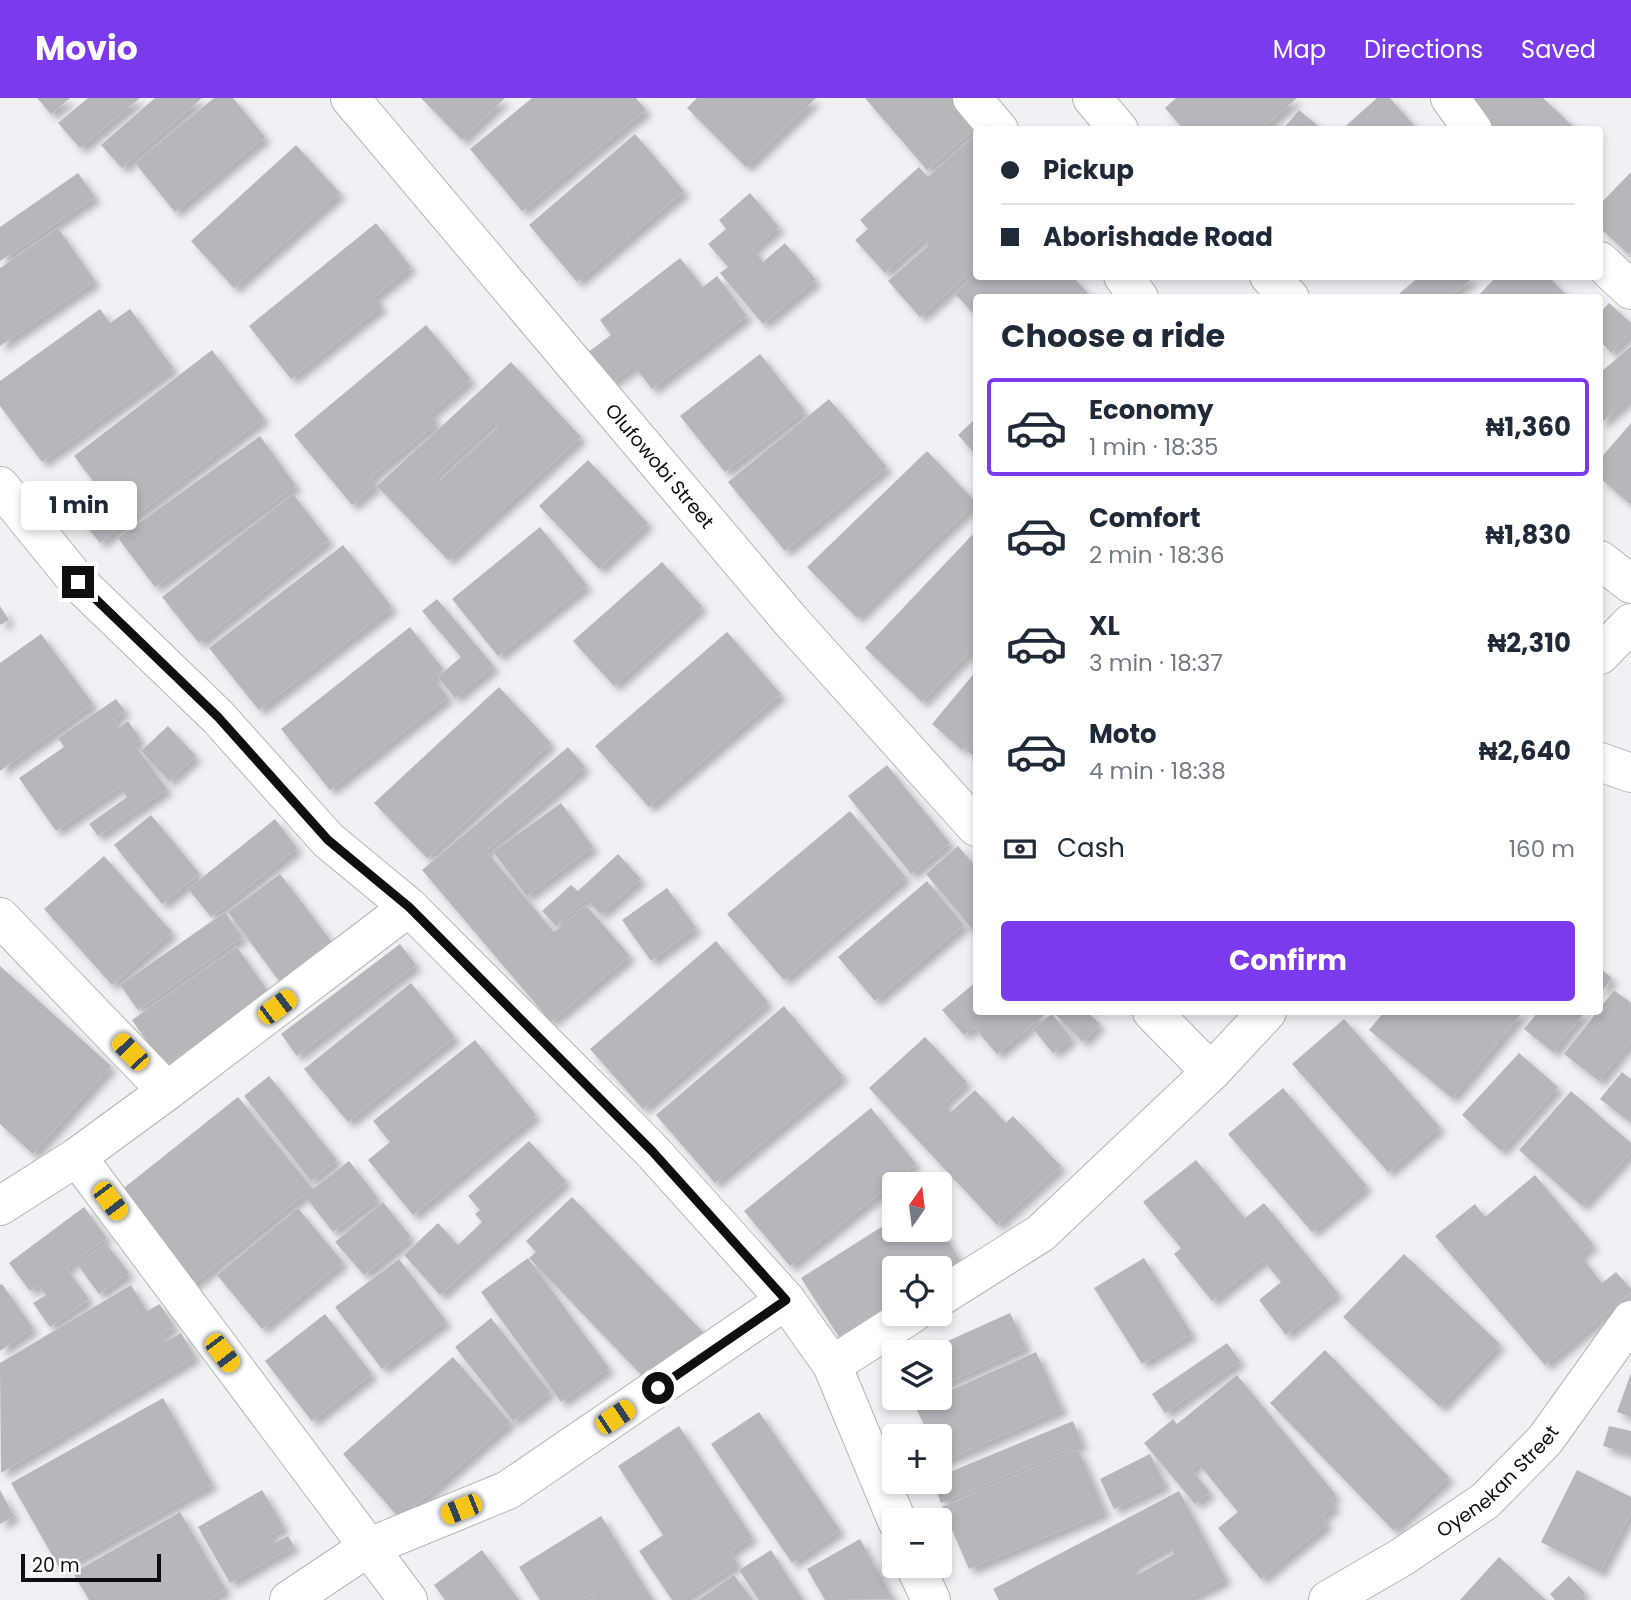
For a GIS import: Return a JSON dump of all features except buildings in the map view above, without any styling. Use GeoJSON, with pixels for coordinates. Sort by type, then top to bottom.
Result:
{"type":"FeatureCollection","features":[{"type":"Feature","properties":{"kind":"street","name":"Olufowobi Street"},"geometry":{"type":"LineString","coordinates":[[350,98],[791,621],[973,824]]}},
{"type":"Feature","properties":{"kind":"street"},"geometry":{"type":"LineString","coordinates":[[972,98],[996,126]]}},
{"type":"Feature","properties":{"kind":"street"},"geometry":{"type":"LineString","coordinates":[[1092,98],[1116,126]]}},
{"type":"Feature","properties":{"kind":"street"},"geometry":{"type":"LineString","coordinates":[[1450,98],[1470,126]]}},
{"type":"Feature","properties":{"kind":"street"},"geometry":{"type":"LineString","coordinates":[[1603,264],[1631,290]]}},
{"type":"Feature","properties":{"kind":"street"},"geometry":{"type":"LineString","coordinates":[[1273,280],[1286,294]]}},
{"type":"Feature","properties":{"kind":"street"},"geometry":{"type":"LineString","coordinates":[[0,486],[78,582],[218,717],[328,840],[409,907],[652,1151],[786,1300],[832,1365],[892,1508]]}},
{"type":"Feature","properties":{"kind":"street"},"geometry":{"type":"LineString","coordinates":[[1603,562],[1631,584]]}},
{"type":"Feature","properties":{"kind":"street"},"geometry":{"type":"LineString","coordinates":[[1603,653],[1631,623]]}},
{"type":"Feature","properties":{"kind":"street"},"geometry":{"type":"LineString","coordinates":[[1603,763],[1631,773]]}},
{"type":"Feature","properties":{"kind":"street"},"geometry":{"type":"LineString","coordinates":[[0,1206],[78,1157],[409,907]]}},
{"type":"Feature","properties":{"kind":"street"},"geometry":{"type":"LineString","coordinates":[[0,917],[167,1091]]}},
{"type":"Feature","properties":{"kind":"street"},"geometry":{"type":"LineString","coordinates":[[1155,1015],[1211,1072]]}},
{"type":"Feature","properties":{"kind":"street"},"geometry":{"type":"LineString","coordinates":[[952,1289],[1041,1233],[1211,1072],[1263,1015]]}},
{"type":"Feature","properties":{"kind":"street"},"geometry":{"type":"LineString","coordinates":[[78,1157],[408,1600]]}},
{"type":"Feature","properties":{"kind":"street"},"geometry":{"type":"LineString","coordinates":[[289,1600],[367,1548],[508,1490],[786,1300]]}},
{"type":"Feature","properties":{"kind":"street","name":"Oyenekan Street"},"geometry":{"type":"LineString","coordinates":[[1328,1600],[1402,1557],[1485,1501],[1545,1440],[1631,1320]]}},
{"type":"Feature","properties":{"kind":"street"},"geometry":{"type":"LineString","coordinates":[[832,1365],[893,1326]]}},
{"type":"Feature","properties":{"kind":"street"},"geometry":{"type":"LineString","coordinates":[[920,1578],[930,1600]]}},
{"type":"Feature","properties":{"kind":"route"},"geometry":{"type":"LineString","coordinates":[[78,582],[218,717],[328,840],[409,907],[652,1151],[786,1300],[658,1388]]}}]}
